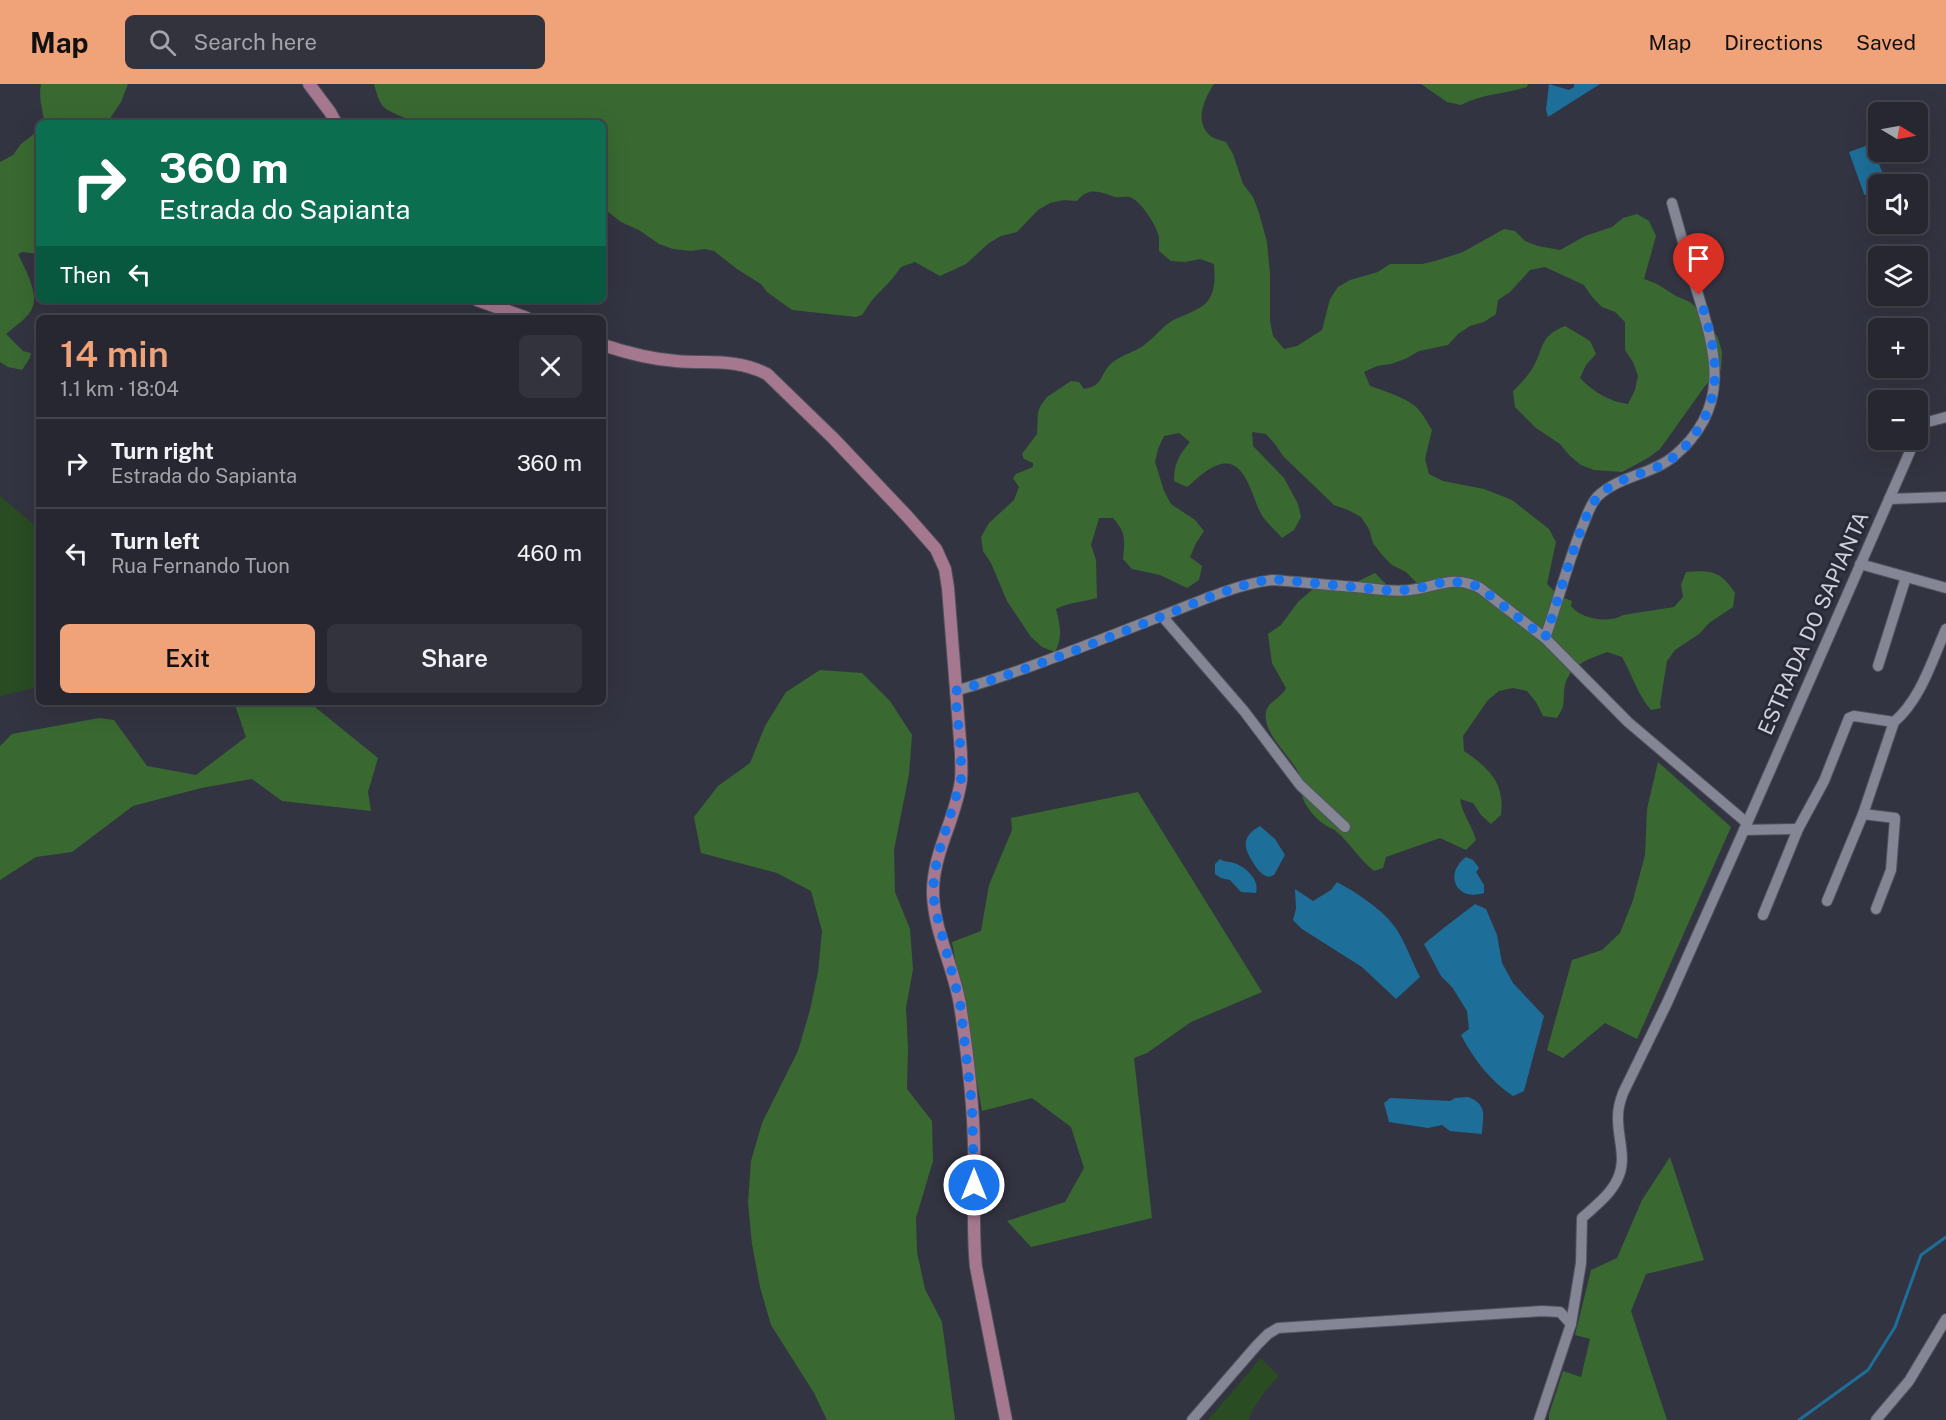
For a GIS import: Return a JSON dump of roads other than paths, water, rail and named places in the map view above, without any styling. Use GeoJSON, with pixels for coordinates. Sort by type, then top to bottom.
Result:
{"type":"FeatureCollection","features":[{"type":"Feature","properties":{"kind":"main road"},"geometry":{"type":"LineString","coordinates":[[309,84],[334,120]]}},
{"type":"Feature","properties":{"kind":"main road"},"geometry":{"type":"LineString","coordinates":[[485,303],[519,315]]}},
{"type":"Feature","properties":{"kind":"main road"},"geometry":{"type":"LineString","coordinates":[[606,346],[632,355],[677,361],[739,363],[767,374],[833,438],[907,516],[936,549],[945,569],[961,753],[961,780],[938,855],[933,895],[960,1003],[972,1114],[976,1267],[1006,1420]]}},
{"type":"Feature","properties":{"kind":"street"},"geometry":{"type":"LineString","coordinates":[[1545,638],[1572,553],[1592,504],[1609,487],[1672,458],[1690,442],[1712,402],[1716,375],[1714,353],[1672,203]]}},
{"type":"Feature","properties":{"kind":"street","name":"ESTRADA DO SAPIANTA"},"geometry":{"type":"LineString","coordinates":[[1928,422],[1946,417]]}},
{"type":"Feature","properties":{"kind":"street","name":"ESTRADA DO SAPIANTA"},"geometry":{"type":"LineString","coordinates":[[1539,1420],[1571,1324],[1581,1263],[1582,1218],[1617,1181],[1621,1168],[1623,1152],[1617,1119],[1623,1093],[1667,1003],[1911,450]]}},
{"type":"Feature","properties":{"kind":"street"},"geometry":{"type":"LineString","coordinates":[[1890,499],[1946,497]]}},
{"type":"Feature","properties":{"kind":"street"},"geometry":{"type":"LineString","coordinates":[[1860,564],[1946,588]]}},
{"type":"Feature","properties":{"kind":"street"},"geometry":{"type":"LineString","coordinates":[[1878,666],[1906,578]]}},
{"type":"Feature","properties":{"kind":"street"},"geometry":{"type":"LineString","coordinates":[[955,691],[1002,678],[1255,582],[1272,579],[1393,591],[1416,589],[1447,581],[1461,582],[1480,588],[1545,638],[1628,722],[1745,826],[1798,829]]}},
{"type":"Feature","properties":{"kind":"street"},"geometry":{"type":"LineString","coordinates":[[1162,616],[1244,711],[1300,785],[1345,827]]}},
{"type":"Feature","properties":{"kind":"street"},"geometry":{"type":"LineString","coordinates":[[1827,901],[1863,814],[1894,722],[1914,699],[1946,629]]}},
{"type":"Feature","properties":{"kind":"street"},"geometry":{"type":"LineString","coordinates":[[1762,915],[1798,829],[1824,781],[1849,718],[1854,716],[1894,722]]}},
{"type":"Feature","properties":{"kind":"street"},"geometry":{"type":"LineString","coordinates":[[1863,814],[1895,818],[1891,870],[1876,909]]}},
{"type":"Feature","properties":{"kind":"street"},"geometry":{"type":"LineString","coordinates":[[1192,1420],[1257,1345],[1278,1328],[1542,1311],[1560,1312],[1571,1324]]}},
{"type":"Feature","properties":{"kind":"street"},"geometry":{"type":"LineString","coordinates":[[1876,1420],[1909,1381],[1946,1319]]}},
{"type":"Feature","properties":{"kind":"water"},"geometry":{"type":"Polygon","coordinates":[[[1549,84],[1569,90],[1574,87],[1574,84],[1600,84],[1548,117],[1546,110],[1549,84]]]}},
{"type":"Feature","properties":{"kind":"water"},"geometry":{"type":"Polygon","coordinates":[[[1868,145],[1868,162],[1878,162],[1883,174],[1868,174],[1868,197],[1864,194],[1849,152],[1868,145]]]}},
{"type":"Feature","properties":{"kind":"water"},"geometry":{"type":"Polygon","coordinates":[[[1260,826],[1275,839],[1285,855],[1274,875],[1269,877],[1258,870],[1246,847],[1247,838],[1260,826]]]}},
{"type":"Feature","properties":{"kind":"water"},"geometry":{"type":"Polygon","coordinates":[[[1466,857],[1473,860],[1479,868],[1476,872],[1484,885],[1484,893],[1474,895],[1466,893],[1456,884],[1455,871],[1466,857]]]}},
{"type":"Feature","properties":{"kind":"water"},"geometry":{"type":"Polygon","coordinates":[[[1220,859],[1239,865],[1247,871],[1256,883],[1256,893],[1241,892],[1230,880],[1215,874],[1215,864],[1220,859]]]}},
{"type":"Feature","properties":{"kind":"water"},"geometry":{"type":"Polygon","coordinates":[[[1337,882],[1378,909],[1392,923],[1403,941],[1420,977],[1396,999],[1362,967],[1302,929],[1293,920],[1296,909],[1295,889],[1313,901],[1331,890],[1337,882]]]}},
{"type":"Feature","properties":{"kind":"water"},"geometry":{"type":"Polygon","coordinates":[[[1475,904],[1486,909],[1497,935],[1502,963],[1513,983],[1544,1016],[1524,1091],[1513,1096],[1490,1077],[1466,1044],[1461,1035],[1469,1029],[1467,1011],[1452,987],[1441,976],[1424,944],[1475,904]]]}},
{"type":"Feature","properties":{"kind":"water"},"geometry":{"type":"Polygon","coordinates":[[[1468,1097],[1479,1103],[1483,1111],[1482,1134],[1450,1131],[1442,1125],[1428,1128],[1389,1122],[1384,1103],[1390,1098],[1450,1101],[1455,1098],[1468,1097]]]}},
{"type":"Feature","properties":{"kind":"waterway"},"geometry":{"type":"LineString","coordinates":[[1799,1420],[1868,1370],[1895,1327],[1921,1255],[1946,1237]]}}]}
